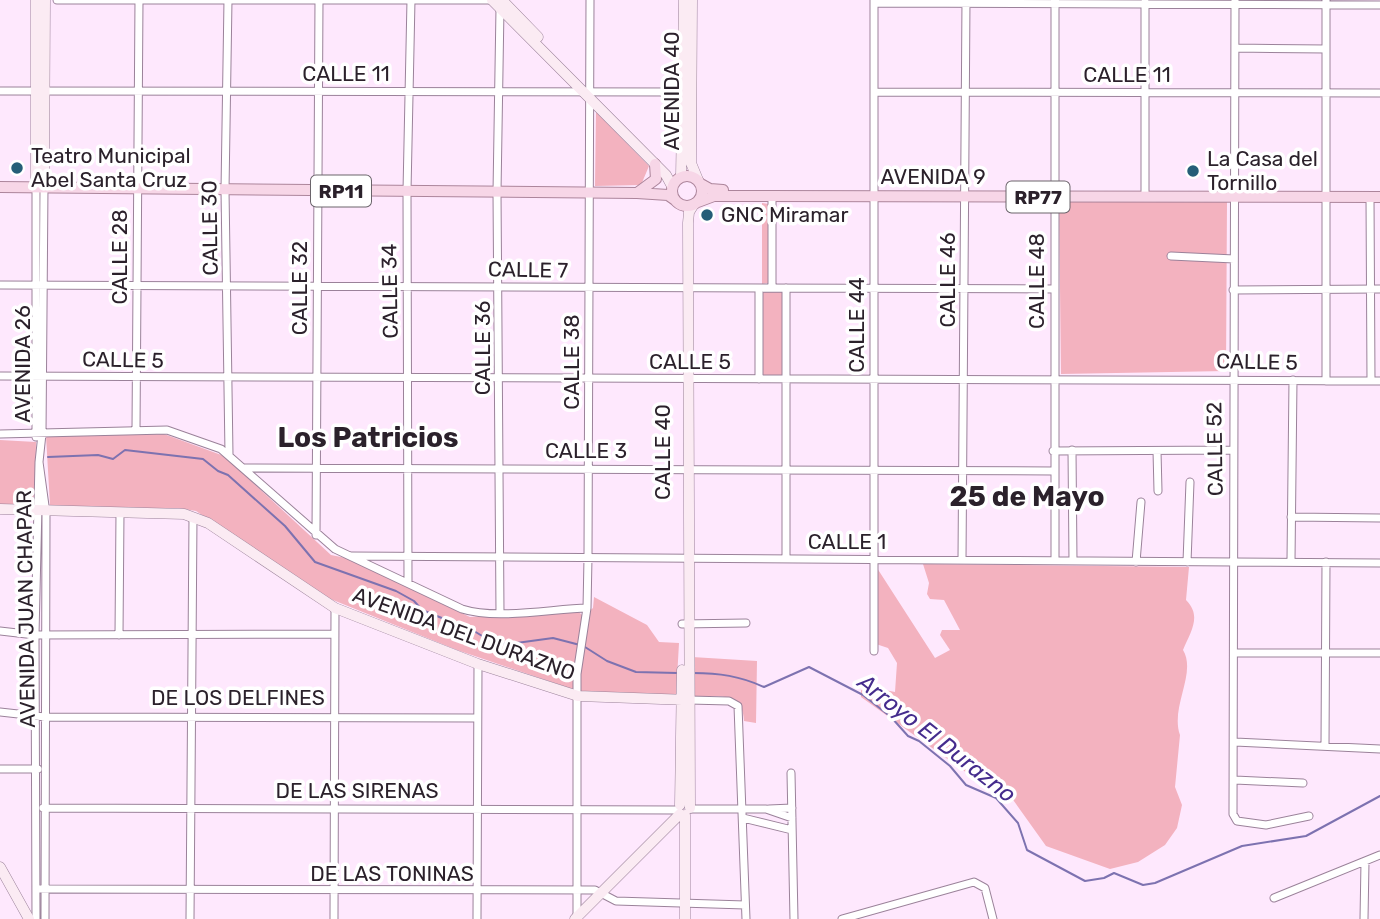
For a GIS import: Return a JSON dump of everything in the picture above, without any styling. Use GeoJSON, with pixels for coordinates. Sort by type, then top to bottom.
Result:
{"type":"FeatureCollection","features":[{"type":"Feature","properties":{"kind":"main road","name":"AVENIDA 26"},"geometry":{"type":"LineString","coordinates":[[36,0],[40,187]]}},
{"type":"Feature","properties":{"kind":"main road","name":"AVENIDA 26"},"geometry":{"type":"LineString","coordinates":[[40,91],[45,0]]}},
{"type":"Feature","properties":{"kind":"main road"},"geometry":{"type":"LineString","coordinates":[[498,1],[669,170],[676,182],[677,202]]}},
{"type":"Feature","properties":{"kind":"main road","name":"AVENIDA 40"},"geometry":{"type":"LineString","coordinates":[[688,1],[687,92],[692,168],[700,182]]}},
{"type":"Feature","properties":{"kind":"main road","name":"AVENIDA 40"},"geometry":{"type":"LineString","coordinates":[[676,182],[687,92]]}},
{"type":"Feature","properties":{"kind":"main road"},"geometry":{"type":"LineString","coordinates":[[589,93],[655,164],[676,182]]}},
{"type":"Feature","properties":{"kind":"main road"},"geometry":{"type":"LineString","coordinates":[[638,193],[656,179],[658,171],[655,164]]}},
{"type":"Feature","properties":{"kind":"main road","name":"RP11"},"geometry":{"type":"LineString","coordinates":[[638,193],[692,176],[700,182]]}},
{"type":"Feature","properties":{"kind":"main road"},"geometry":{"type":"LineString","coordinates":[[696,203],[702,193],[700,182]]}},
{"type":"Feature","properties":{"kind":"main road","name":"AVENIDA 9"},"geometry":{"type":"LineString","coordinates":[[700,182],[715,190],[1377,196]]}},
{"type":"Feature","properties":{"kind":"main road","name":"RP11"},"geometry":{"type":"LineString","coordinates":[[0,187],[638,193],[669,196],[677,202],[696,203]]}},
{"type":"Feature","properties":{"kind":"main road","name":"AVENIDA 9"},"geometry":{"type":"LineString","coordinates":[[696,203],[710,196],[874,193]]}},
{"type":"Feature","properties":{"kind":"main road","name":"CALLE 40"},"geometry":{"type":"LineString","coordinates":[[677,202],[683,211],[685,288],[685,919]]}},
{"type":"Feature","properties":{"kind":"main road","name":"CALLE 40"},"geometry":{"type":"LineString","coordinates":[[685,288],[689,212],[696,203]]}},
{"type":"Feature","properties":{"kind":"main road","name":"AVENIDA DEL DURAZNO"},"geometry":{"type":"LineString","coordinates":[[0,509],[193,517],[208,523],[335,608],[478,664],[578,696],[686,700]]}},
{"type":"Feature","properties":{"kind":"main road"},"geometry":{"type":"LineString","coordinates":[[576,918],[684,810]]}},
{"type":"Feature","properties":{"kind":"main road"},"geometry":{"type":"LineString","coordinates":[[0,867],[29,919]]}},
{"type":"Feature","properties":{"kind":"street"},"geometry":{"type":"LineString","coordinates":[[57,0],[498,1]]}},
{"type":"Feature","properties":{"kind":"street","name":"CALLE 28"},"geometry":{"type":"LineString","coordinates":[[136,430],[139,0]]}},
{"type":"Feature","properties":{"kind":"street","name":"CALLE 30"},"geometry":{"type":"LineString","coordinates":[[228,0],[225,190],[229,286],[229,454]]}},
{"type":"Feature","properties":{"kind":"street","name":"CALLE 32"},"geometry":{"type":"LineString","coordinates":[[318,536],[319,0]]}},
{"type":"Feature","properties":{"kind":"street","name":"CALLE 34"},"geometry":{"type":"LineString","coordinates":[[408,582],[410,379],[407,191],[411,0]]}},
{"type":"Feature","properties":{"kind":"street","name":"CALLE 38"},"geometry":{"type":"LineString","coordinates":[[576,918],[578,696],[587,608],[588,558],[590,0]]}},
{"type":"Feature","properties":{"kind":"street","name":"CALLE 36"},"geometry":{"type":"LineString","coordinates":[[498,1],[500,612]]}},
{"type":"Feature","properties":{"kind":"street"},"geometry":{"type":"LineString","coordinates":[[874,1],[1326,2],[1380,5]]}},
{"type":"Feature","properties":{"kind":"street","name":"CALLE 44"},"geometry":{"type":"LineString","coordinates":[[874,1],[874,651]]}},
{"type":"Feature","properties":{"kind":"street","name":"CALLE 46"},"geometry":{"type":"LineString","coordinates":[[962,560],[966,2]]}},
{"type":"Feature","properties":{"kind":"street","name":"CALLE 48"},"geometry":{"type":"LineString","coordinates":[[1055,2],[1055,561]]}},
{"type":"Feature","properties":{"kind":"street"},"geometry":{"type":"LineString","coordinates":[[1145,2],[1145,194]]}},
{"type":"Feature","properties":{"kind":"street","name":"CALLE 52"},"geometry":{"type":"LineString","coordinates":[[1235,2],[1233,814],[1237,821],[1255,825],[1309,816]]}},
{"type":"Feature","properties":{"kind":"street"},"geometry":{"type":"LineString","coordinates":[[1326,2],[1326,381]]}},
{"type":"Feature","properties":{"kind":"street"},"geometry":{"type":"LineString","coordinates":[[1235,48],[1326,49]]}},
{"type":"Feature","properties":{"kind":"street","name":"CALLE 11"},"geometry":{"type":"LineString","coordinates":[[0,90],[687,92]]}},
{"type":"Feature","properties":{"kind":"street","name":"CALLE 11"},"geometry":{"type":"LineString","coordinates":[[874,92],[1380,93]]}},
{"type":"Feature","properties":{"kind":"street","name":"AVENIDA 26"},"geometry":{"type":"LineString","coordinates":[[39,462],[40,187]]}},
{"type":"Feature","properties":{"kind":"street"},"geometry":{"type":"LineString","coordinates":[[772,196],[772,288]]}},
{"type":"Feature","properties":{"kind":"street"},"geometry":{"type":"LineString","coordinates":[[1376,381],[1370,288],[1377,196]]}},
{"type":"Feature","properties":{"kind":"street"},"geometry":{"type":"LineString","coordinates":[[1171,256],[1234,259]]}},
{"type":"Feature","properties":{"kind":"street","name":"CALLE 7"},"geometry":{"type":"LineString","coordinates":[[0,285],[1055,289]]}},
{"type":"Feature","properties":{"kind":"street"},"geometry":{"type":"LineString","coordinates":[[759,379],[760,288]]}},
{"type":"Feature","properties":{"kind":"street"},"geometry":{"type":"LineString","coordinates":[[786,288],[786,559]]}},
{"type":"Feature","properties":{"kind":"street"},"geometry":{"type":"LineString","coordinates":[[1233,290],[1380,289]]}},
{"type":"Feature","properties":{"kind":"street","name":"CALLE 5"},"geometry":{"type":"LineString","coordinates":[[0,376],[317,379],[1232,378],[1376,381]]}},
{"type":"Feature","properties":{"kind":"street"},"geometry":{"type":"LineString","coordinates":[[1291,561],[1293,380]]}},
{"type":"Feature","properties":{"kind":"street"},"geometry":{"type":"LineString","coordinates":[[0,434],[167,429],[229,454]]}},
{"type":"Feature","properties":{"kind":"street"},"geometry":{"type":"LineString","coordinates":[[1072,450],[1073,561]]}},
{"type":"Feature","properties":{"kind":"street"},"geometry":{"type":"LineString","coordinates":[[1053,451],[1232,450]]}},
{"type":"Feature","properties":{"kind":"street"},"geometry":{"type":"LineString","coordinates":[[1157,451],[1158,491]]}},
{"type":"Feature","properties":{"kind":"street","name":"CALLE 1"},"geometry":{"type":"LineString","coordinates":[[229,454],[318,536],[351,556],[1380,562]]}},
{"type":"Feature","properties":{"kind":"street","name":"AVENIDA JUAN CHAPAR"},"geometry":{"type":"LineString","coordinates":[[36,919],[46,808],[46,635],[39,462]]}},
{"type":"Feature","properties":{"kind":"street","name":"CALLE 3"},"geometry":{"type":"LineString","coordinates":[[245,468],[1053,471]]}},
{"type":"Feature","properties":{"kind":"street"},"geometry":{"type":"LineString","coordinates":[[1187,562],[1190,482]]}},
{"type":"Feature","properties":{"kind":"street"},"geometry":{"type":"LineString","coordinates":[[1136,562],[1141,502]]}},
{"type":"Feature","properties":{"kind":"street","name":"AVENIDA JUAN CHAPAR"},"geometry":{"type":"LineString","coordinates":[[41,512],[35,635],[35,716],[36,808],[40,889],[45,919]]}},
{"type":"Feature","properties":{"kind":"street"},"geometry":{"type":"LineString","coordinates":[[119,635],[120,512]]}},
{"type":"Feature","properties":{"kind":"street"},"geometry":{"type":"LineString","coordinates":[[190,919],[193,517]]}},
{"type":"Feature","properties":{"kind":"street"},"geometry":{"type":"LineString","coordinates":[[1291,517],[1380,518]]}},
{"type":"Feature","properties":{"kind":"street"},"geometry":{"type":"LineString","coordinates":[[351,556],[475,613],[587,608]]}},
{"type":"Feature","properties":{"kind":"street"},"geometry":{"type":"LineString","coordinates":[[1325,746],[1326,562]]}},
{"type":"Feature","properties":{"kind":"street"},"geometry":{"type":"LineString","coordinates":[[334,919],[335,608]]}},
{"type":"Feature","properties":{"kind":"street"},"geometry":{"type":"LineString","coordinates":[[685,624],[746,623]]}},
{"type":"Feature","properties":{"kind":"street"},"geometry":{"type":"LineString","coordinates":[[0,631],[35,635],[334,634]]}},
{"type":"Feature","properties":{"kind":"street"},"geometry":{"type":"LineString","coordinates":[[1235,653],[1380,653]]}},
{"type":"Feature","properties":{"kind":"street"},"geometry":{"type":"LineString","coordinates":[[477,919],[475,809],[478,664]]}},
{"type":"Feature","properties":{"kind":"street"},"geometry":{"type":"LineString","coordinates":[[686,700],[729,701],[738,706],[746,919]]}},
{"type":"Feature","properties":{"kind":"street","name":"DE LOS DELFINES"},"geometry":{"type":"LineString","coordinates":[[0,712],[45,717],[335,715],[477,718]]}},
{"type":"Feature","properties":{"kind":"street"},"geometry":{"type":"LineString","coordinates":[[1235,742],[1380,748]]}},
{"type":"Feature","properties":{"kind":"street"},"geometry":{"type":"LineString","coordinates":[[0,769],[45,769]]}},
{"type":"Feature","properties":{"kind":"street"},"geometry":{"type":"LineString","coordinates":[[791,774],[794,919]]}},
{"type":"Feature","properties":{"kind":"street"},"geometry":{"type":"LineString","coordinates":[[1235,780],[1303,783]]}},
{"type":"Feature","properties":{"kind":"street","name":"DE LAS SIRENAS"},"geometry":{"type":"LineString","coordinates":[[36,808],[684,810],[743,813],[769,809],[792,818]]}},
{"type":"Feature","properties":{"kind":"street"},"geometry":{"type":"LineString","coordinates":[[769,809],[792,808]]}},
{"type":"Feature","properties":{"kind":"street"},"geometry":{"type":"LineString","coordinates":[[743,813],[792,830]]}},
{"type":"Feature","properties":{"kind":"street"},"geometry":{"type":"LineString","coordinates":[[1274,898],[1380,855]]}},
{"type":"Feature","properties":{"kind":"street"},"geometry":{"type":"LineString","coordinates":[[1364,919],[1365,862]]}},
{"type":"Feature","properties":{"kind":"street"},"geometry":{"type":"LineString","coordinates":[[842,919],[974,882],[982,883],[993,919]]}},
{"type":"Feature","properties":{"kind":"street","name":"DE LAS TONINAS"},"geometry":{"type":"LineString","coordinates":[[40,889],[576,892],[601,893],[616,901],[745,905]]}},
{"type":"Feature","properties":{"kind":"shaded area"},"geometry":{"type":"Polygon","coordinates":[[[596,112],[649,166],[641,185],[595,186],[596,112]]]}},
{"type":"Feature","properties":{"kind":"shaded area"},"geometry":{"type":"Polygon","coordinates":[[[1059,201],[1227,202],[1226,371],[1061,374],[1059,201]]]}},
{"type":"Feature","properties":{"kind":"shaded area"},"geometry":{"type":"Polygon","coordinates":[[[762,203],[769,204],[768,283],[762,284],[762,203]]]}},
{"type":"Feature","properties":{"kind":"shaded area"},"geometry":{"type":"Polygon","coordinates":[[[761,292],[783,292],[783,375],[762,375],[761,292]]]}},
{"type":"Feature","properties":{"kind":"shaded area"},"geometry":{"type":"Polygon","coordinates":[[[164,434],[224,456],[331,555],[346,558],[470,617],[578,611],[583,616],[593,608],[594,597],[647,625],[659,642],[679,643],[676,696],[584,693],[457,650],[323,596],[196,511],[178,508],[59,509],[50,505],[46,436],[164,434]]]}},
{"type":"Feature","properties":{"kind":"shaded area"},"geometry":{"type":"Polygon","coordinates":[[[0,440],[36,442],[35,495],[25,506],[0,507],[0,440]]]}},
{"type":"Feature","properties":{"kind":"shaded area"},"geometry":{"type":"Polygon","coordinates":[[[923,564],[1189,567],[1186,600],[1193,612],[1194,624],[1183,650],[1187,669],[1178,713],[1180,735],[1175,787],[1182,805],[1177,828],[1165,845],[1138,862],[1110,869],[1046,846],[1001,783],[967,773],[861,697],[861,690],[875,695],[885,690],[895,692],[897,663],[888,648],[876,644],[877,568],[935,658],[950,650],[940,635],[942,630],[960,630],[944,600],[930,599],[927,594],[929,583],[923,564]]]}},
{"type":"Feature","properties":{"kind":"shaded area"},"geometry":{"type":"Polygon","coordinates":[[[692,657],[757,661],[756,723],[744,721],[743,711],[734,700],[720,696],[694,696],[692,657]]]}},
{"type":"Feature","properties":{"kind":"waterway","name":"Arroyo El Durazno"},"geometry":{"type":"LineString","coordinates":[[48,457],[98,455],[113,459],[125,450],[203,459],[228,475],[285,526],[315,562],[396,591],[414,601],[422,610],[474,631],[492,642],[509,644],[553,638],[580,645]]}},
{"type":"Feature","properties":{"kind":"waterway","name":"Arroyo El Durazno"},"geometry":{"type":"LineString","coordinates":[[585,647],[607,661],[636,672],[677,673]]}},
{"type":"Feature","properties":{"kind":"waterway","name":"Arroyo El Durazno"},"geometry":{"type":"LineString","coordinates":[[693,673],[729,676],[764,687],[809,667],[863,695],[891,717],[908,736],[919,741],[950,766],[966,785],[996,798],[1018,823],[1027,850],[1085,881],[1104,878],[1114,873],[1143,885],[1155,883],[1242,846],[1306,836],[1380,796]]}},
{"type":"Feature","properties":{"kind":"place","name":"Teatro Municipal Abel Santa Cruz"},"geometry":{"type":"Point","coordinates":[17,168]}},
{"type":"Feature","properties":{"kind":"place","name":"La Casa del Tornillo"},"geometry":{"type":"Point","coordinates":[1193,171]}},
{"type":"Feature","properties":{"kind":"place","name":"GNC Miramar"},"geometry":{"type":"Point","coordinates":[707,215]}},
{"type":"Feature","properties":{"kind":"district","name":"Los Patricios"},"geometry":{"type":"Point","coordinates":[368,437]}},
{"type":"Feature","properties":{"kind":"district","name":"25 de Mayo"},"geometry":{"type":"Point","coordinates":[1027,496]}}]}
